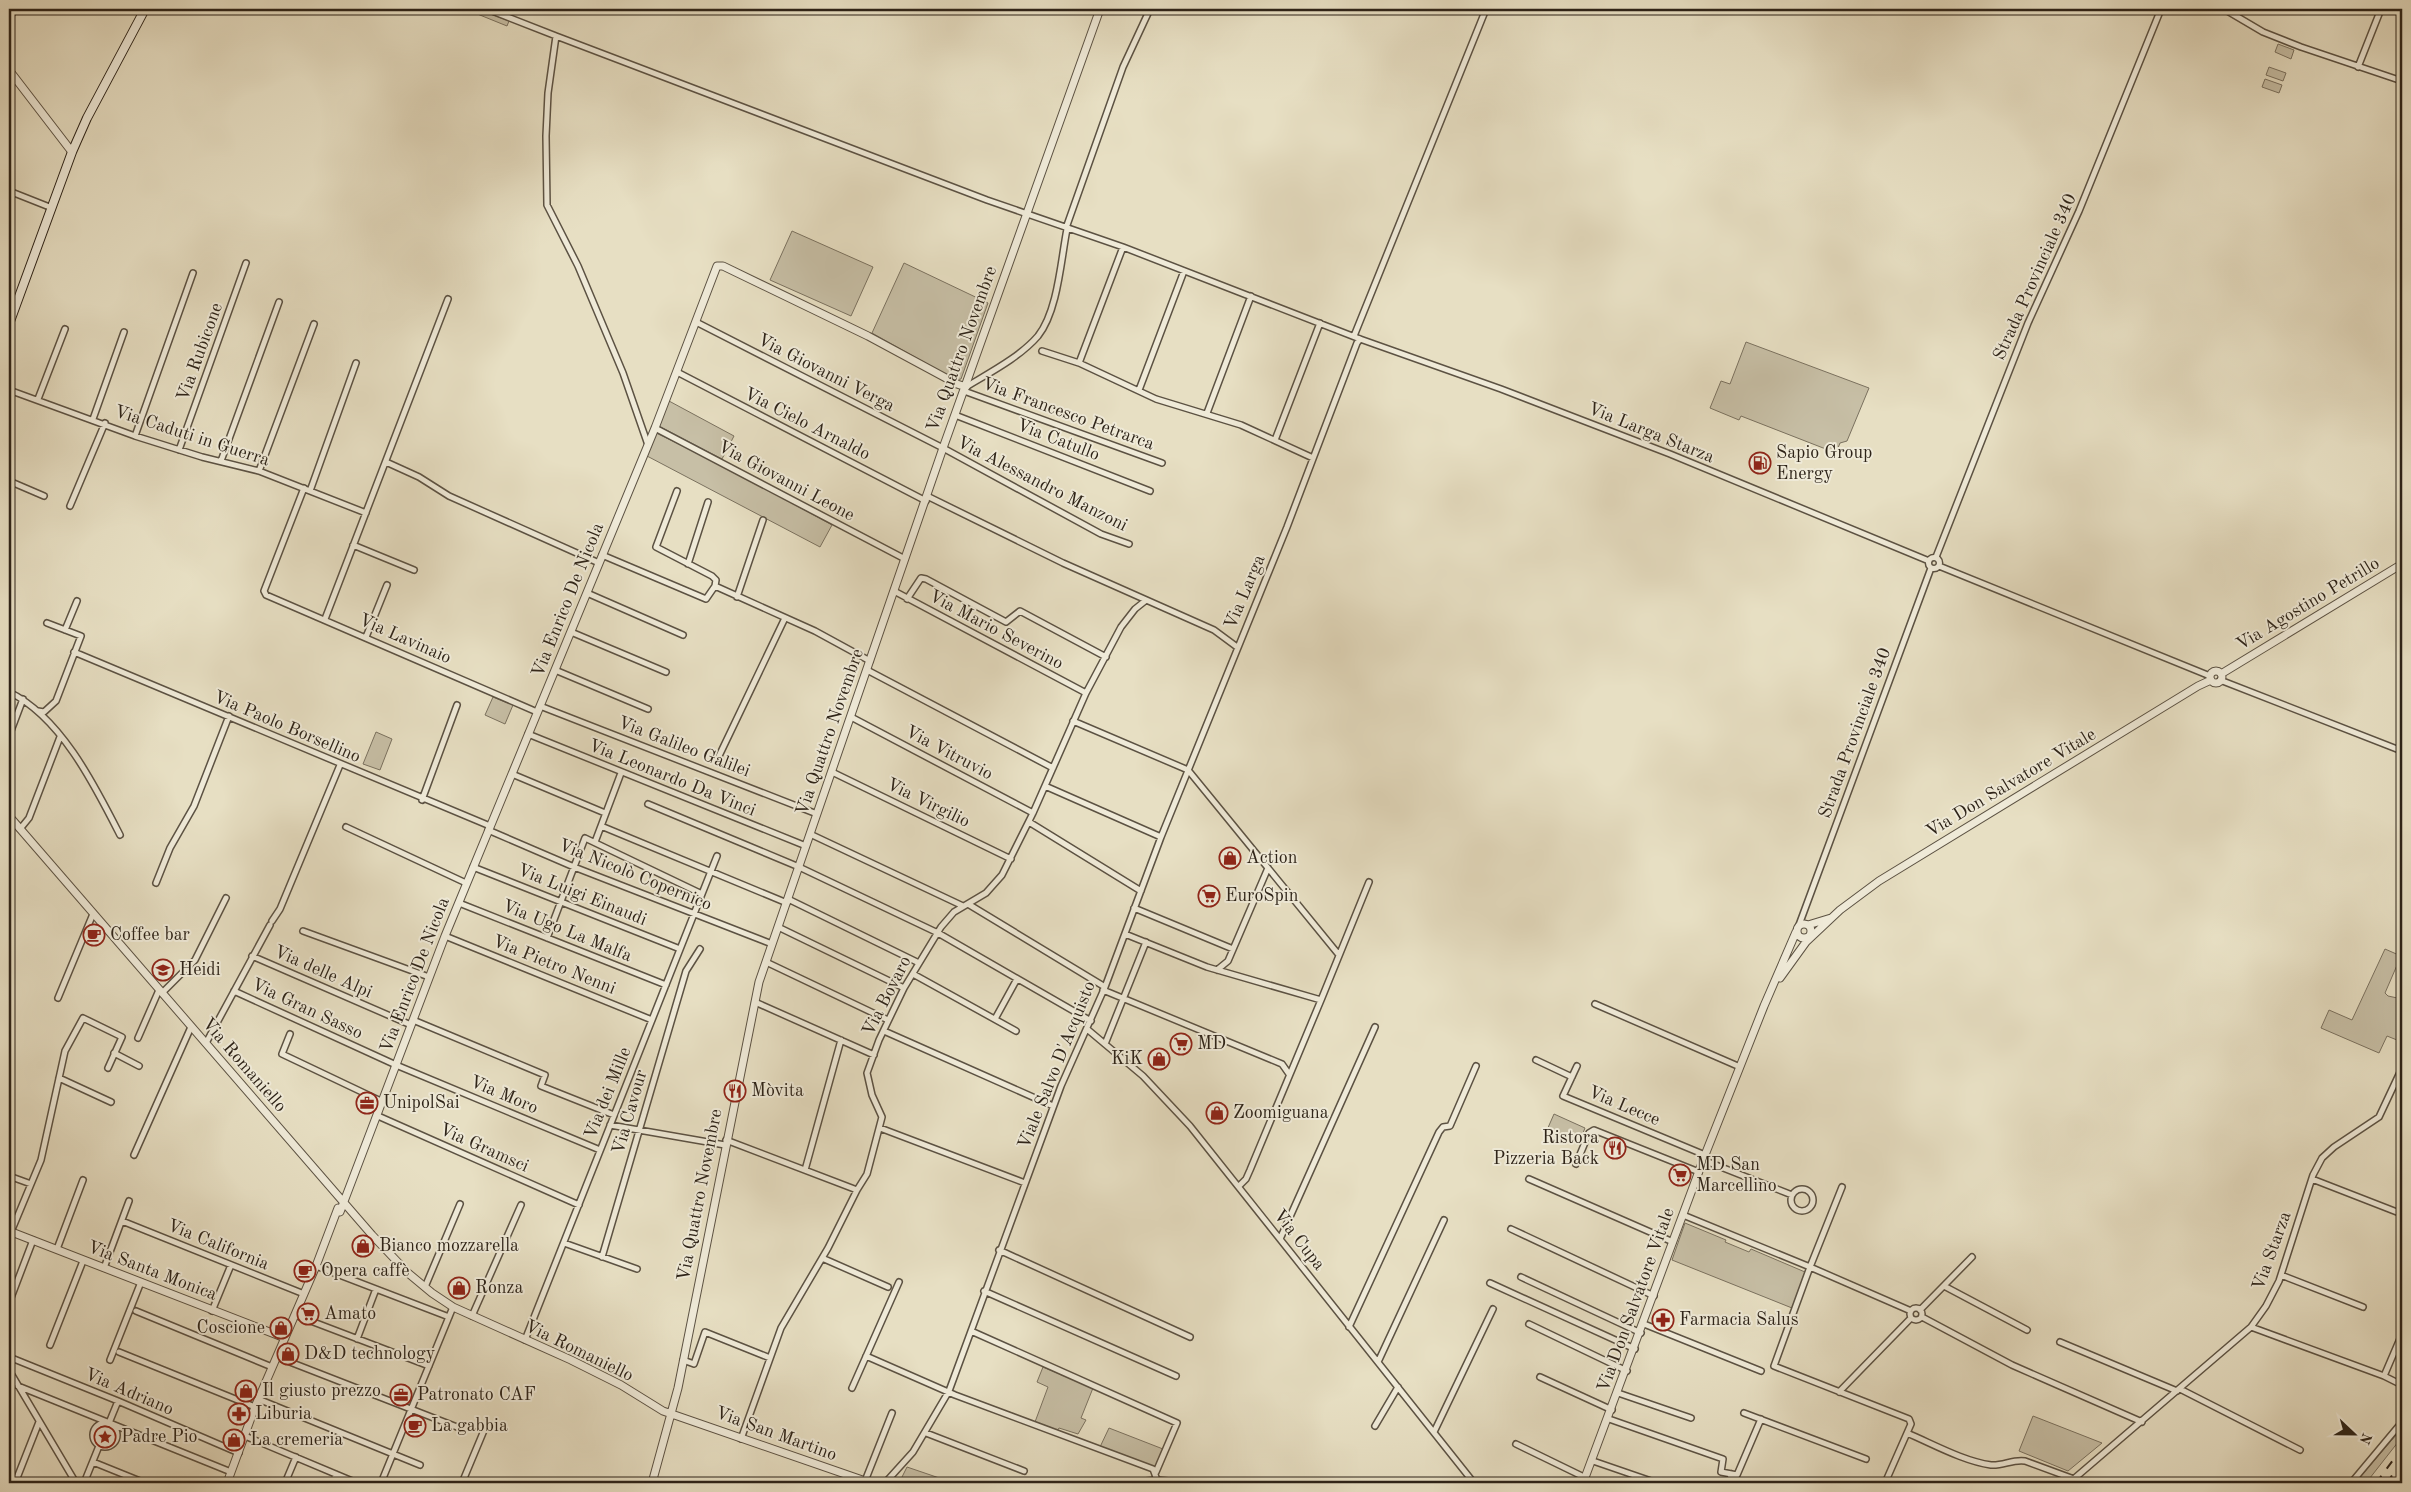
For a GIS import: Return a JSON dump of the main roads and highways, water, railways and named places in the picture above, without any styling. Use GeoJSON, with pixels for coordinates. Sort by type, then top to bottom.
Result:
{"type":"FeatureCollection","features":[{"type":"Feature","properties":{"kind":"main road"},"geometry":{"type":"LineString","coordinates":[[9,324],[72,152],[98,97],[145,9]]}},
{"type":"Feature","properties":{"kind":"railway"},"geometry":{"type":"LineString","coordinates":[[2376,1483],[2402,1448]]}},
{"type":"Feature","properties":{"kind":"railway"},"geometry":{"type":"LineString","coordinates":[[2387,1483],[2402,1460]]}},
{"type":"Feature","properties":{"kind":"place","name":"Sapio Group Energy"},"geometry":{"type":"Point","coordinates":[1760,463]}},
{"type":"Feature","properties":{"kind":"place","name":"Action"},"geometry":{"type":"Point","coordinates":[1230,858]}},
{"type":"Feature","properties":{"kind":"place","name":"EuroSpin"},"geometry":{"type":"Point","coordinates":[1209,896]}},
{"type":"Feature","properties":{"kind":"place","name":"Coffee bar"},"geometry":{"type":"Point","coordinates":[94,935]}},
{"type":"Feature","properties":{"kind":"place","name":"Heidi"},"geometry":{"type":"Point","coordinates":[163,970]}},
{"type":"Feature","properties":{"kind":"place","name":"MD"},"geometry":{"type":"Point","coordinates":[1181,1044]}},
{"type":"Feature","properties":{"kind":"place","name":"KiK"},"geometry":{"type":"Point","coordinates":[1159,1059]}},
{"type":"Feature","properties":{"kind":"place","name":"Mòvita"},"geometry":{"type":"Point","coordinates":[735,1091]}},
{"type":"Feature","properties":{"kind":"place","name":"UnipolSai"},"geometry":{"type":"Point","coordinates":[367,1103]}},
{"type":"Feature","properties":{"kind":"place","name":"Zoomiguana"},"geometry":{"type":"Point","coordinates":[1217,1113]}},
{"type":"Feature","properties":{"kind":"place","name":"Ristora Pizzeria Back"},"geometry":{"type":"Point","coordinates":[1615,1148]}},
{"type":"Feature","properties":{"kind":"place","name":"MD San Marcellino"},"geometry":{"type":"Point","coordinates":[1680,1175]}},
{"type":"Feature","properties":{"kind":"place","name":"Bianco mozzarella"},"geometry":{"type":"Point","coordinates":[363,1246]}},
{"type":"Feature","properties":{"kind":"place","name":"Opera caffè"},"geometry":{"type":"Point","coordinates":[305,1271]}},
{"type":"Feature","properties":{"kind":"place","name":"Ronza"},"geometry":{"type":"Point","coordinates":[459,1288]}},
{"type":"Feature","properties":{"kind":"place","name":"Amato"},"geometry":{"type":"Point","coordinates":[308,1314]}},
{"type":"Feature","properties":{"kind":"place","name":"Farmacia Salus"},"geometry":{"type":"Point","coordinates":[1663,1320]}},
{"type":"Feature","properties":{"kind":"place","name":"Coscione"},"geometry":{"type":"Point","coordinates":[281,1328]}},
{"type":"Feature","properties":{"kind":"place","name":"D&D technology"},"geometry":{"type":"Point","coordinates":[288,1354]}},
{"type":"Feature","properties":{"kind":"place","name":"Il giusto prezzo"},"geometry":{"type":"Point","coordinates":[246,1391]}},
{"type":"Feature","properties":{"kind":"place","name":"Patronato CAF"},"geometry":{"type":"Point","coordinates":[401,1395]}},
{"type":"Feature","properties":{"kind":"place","name":"Liburia"},"geometry":{"type":"Point","coordinates":[239,1414]}},
{"type":"Feature","properties":{"kind":"place","name":"La gabbia"},"geometry":{"type":"Point","coordinates":[415,1426]}},
{"type":"Feature","properties":{"kind":"place","name":"Padre Pio"},"geometry":{"type":"Point","coordinates":[105,1437]}},
{"type":"Feature","properties":{"kind":"place","name":"La cremeria"},"geometry":{"type":"Point","coordinates":[234,1440]}}]}
